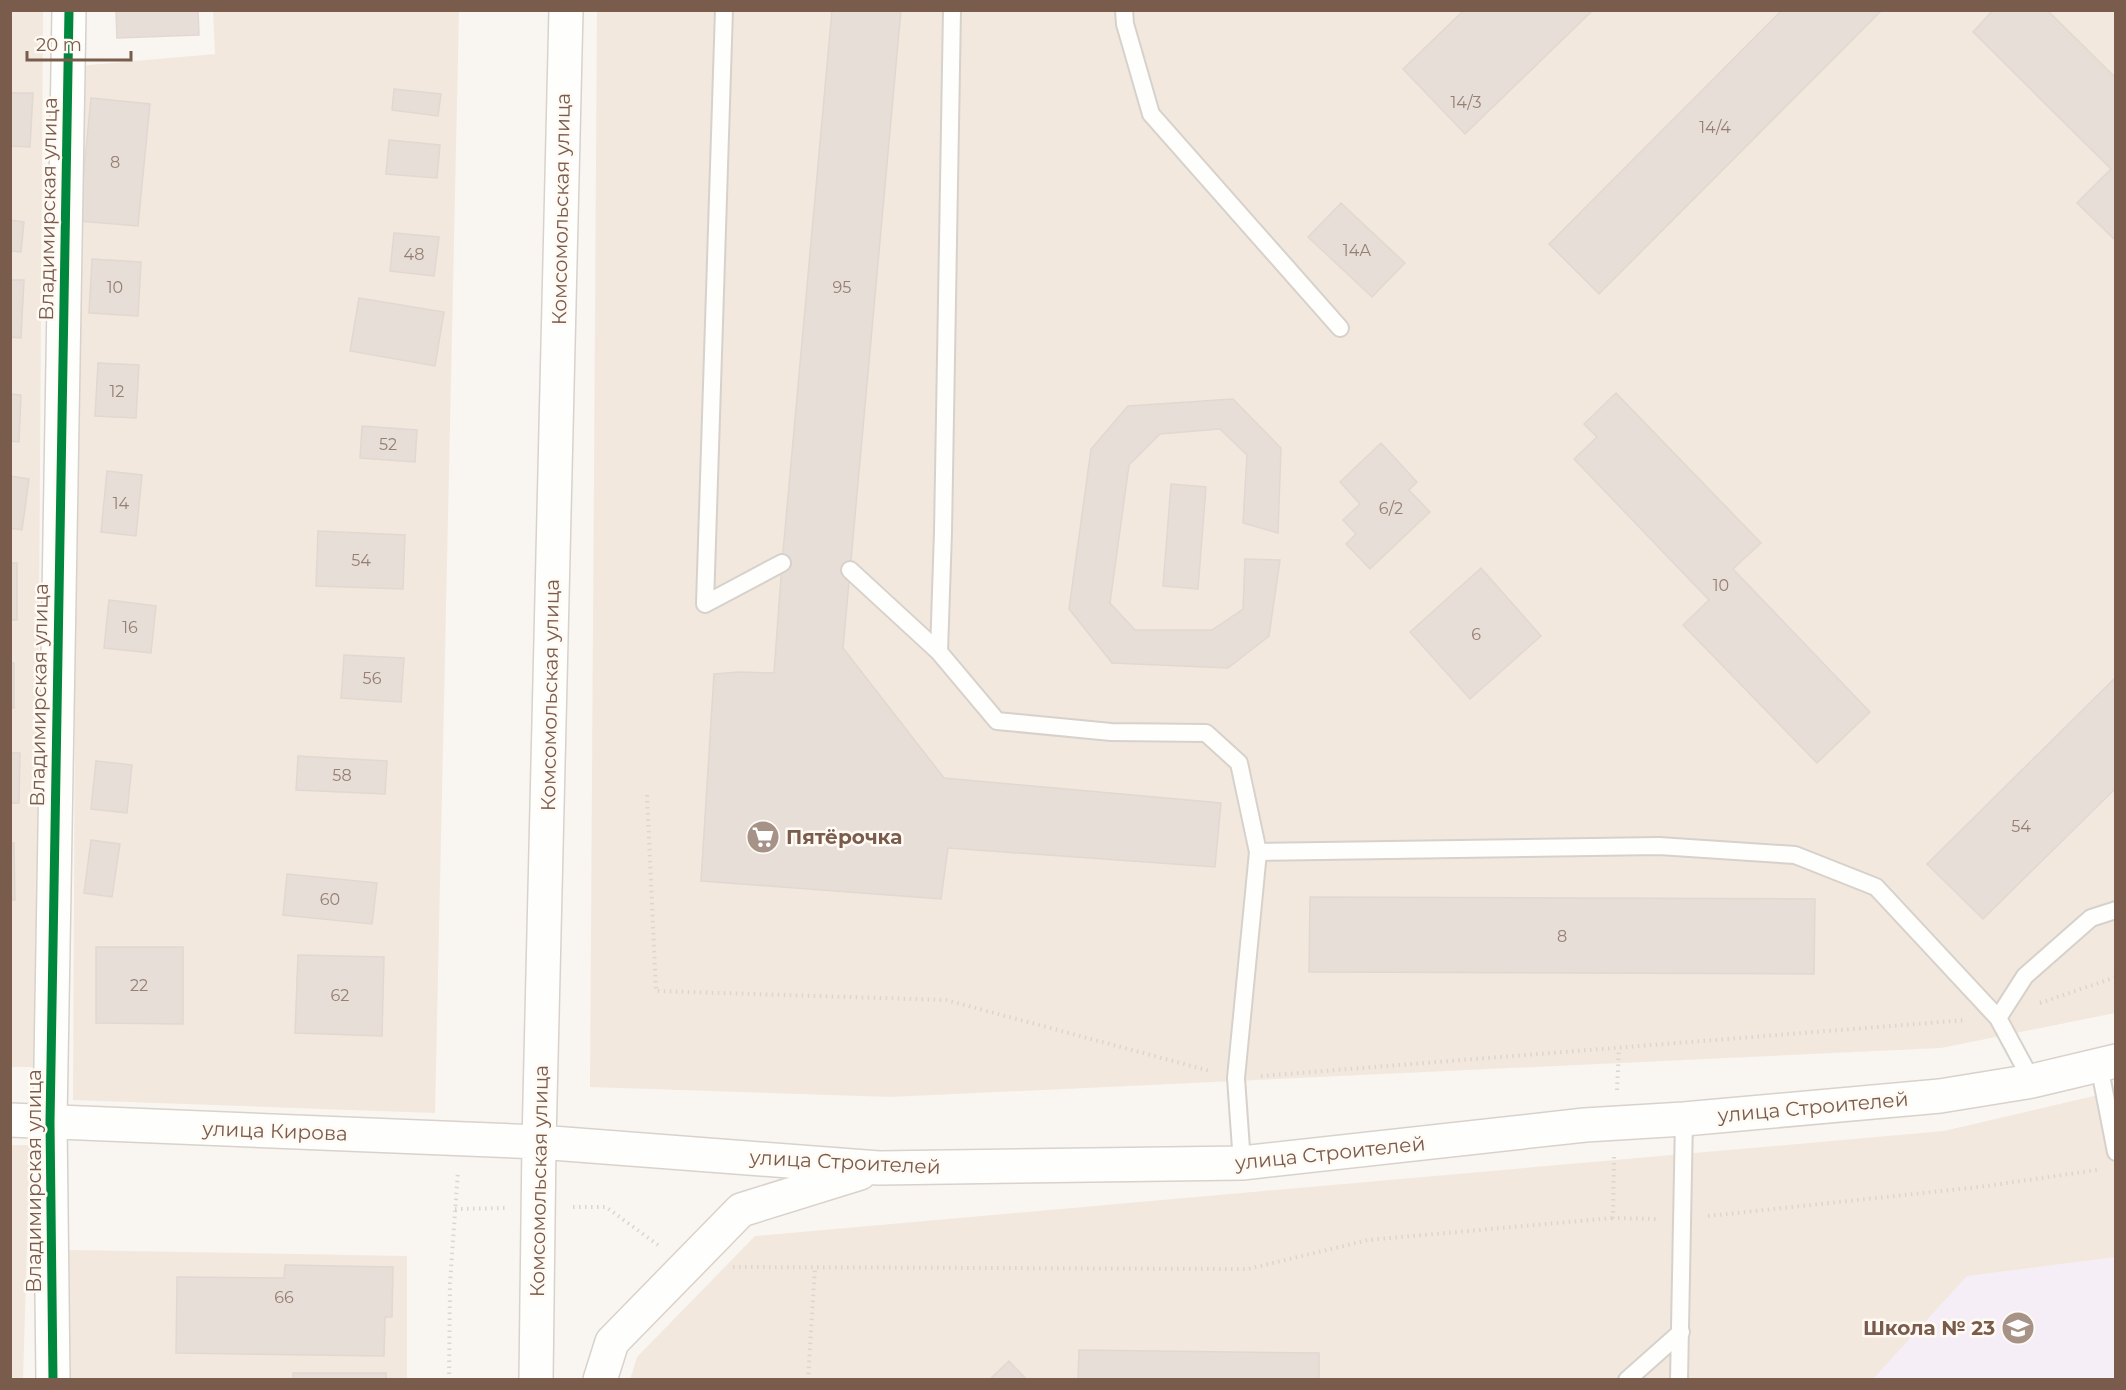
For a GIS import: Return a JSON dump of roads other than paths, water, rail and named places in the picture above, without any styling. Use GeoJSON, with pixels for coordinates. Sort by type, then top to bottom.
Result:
{"type":"FeatureCollection","features":[{"type":"Feature","properties":{"kind":"main road","name":"Владимирская улица"},"geometry":{"type":"LineString","coordinates":[[53,1380],[50,1122],[69,10]]}},
{"type":"Feature","properties":{"kind":"main road","name":"Комсомольская улица"},"geometry":{"type":"LineString","coordinates":[[536,1380],[539,1142],[566,10]]}},
{"type":"Feature","properties":{"kind":"main road","name":"улица Строителей"},"geometry":{"type":"LineString","coordinates":[[539,1142],[879,1168],[1242,1163],[1573,1127],[1940,1096],[2032,1081],[2107,1063]]}},
{"type":"Feature","properties":{"kind":"main road","name":"улица Кирова"},"geometry":{"type":"LineString","coordinates":[[10,1120],[539,1142]]}},
{"type":"Feature","properties":{"kind":"main road"},"geometry":{"type":"LineString","coordinates":[[600,1380],[612,1342],[741,1210],[879,1168]]}},
{"type":"Feature","properties":{"kind":"lane"},"geometry":{"type":"LineString","coordinates":[[724,10],[705,604],[782,564]]}},
{"type":"Feature","properties":{"kind":"lane"},"geometry":{"type":"LineString","coordinates":[[939,652],[952,10]]}},
{"type":"Feature","properties":{"kind":"lane"},"geometry":{"type":"LineString","coordinates":[[1124,10],[1125,24],[1151,114],[1340,328]]}},
{"type":"Feature","properties":{"kind":"lane"},"geometry":{"type":"LineString","coordinates":[[850,570],[939,652],[997,721],[1111,732],[1206,733],[1239,763],[1258,852],[1236,1078],[1242,1163]]}},
{"type":"Feature","properties":{"kind":"lane"},"geometry":{"type":"LineString","coordinates":[[1258,852],[1659,846],[1794,855],[1876,887],[1998,1018],[2032,1081]]}},
{"type":"Feature","properties":{"kind":"lane"},"geometry":{"type":"LineString","coordinates":[[1998,1018],[2025,976],[2091,918],[2115,910]]}},
{"type":"Feature","properties":{"kind":"lane"},"geometry":{"type":"LineString","coordinates":[[2107,1063],[2115,1152]]}},
{"type":"Feature","properties":{"kind":"lane"},"geometry":{"type":"LineString","coordinates":[[1679,1380],[1684,1219],[1684,1119]]}},
{"type":"Feature","properties":{"kind":"lane"},"geometry":{"type":"LineString","coordinates":[[1627,1380],[1681,1332]]}},
{"type":"Feature","properties":{"kind":"place","name":"Пятёрочка"},"geometry":{"type":"Point","coordinates":[763,837]}},
{"type":"Feature","properties":{"kind":"place","name":"Школа № 23"},"geometry":{"type":"Point","coordinates":[2018,1328]}}]}
